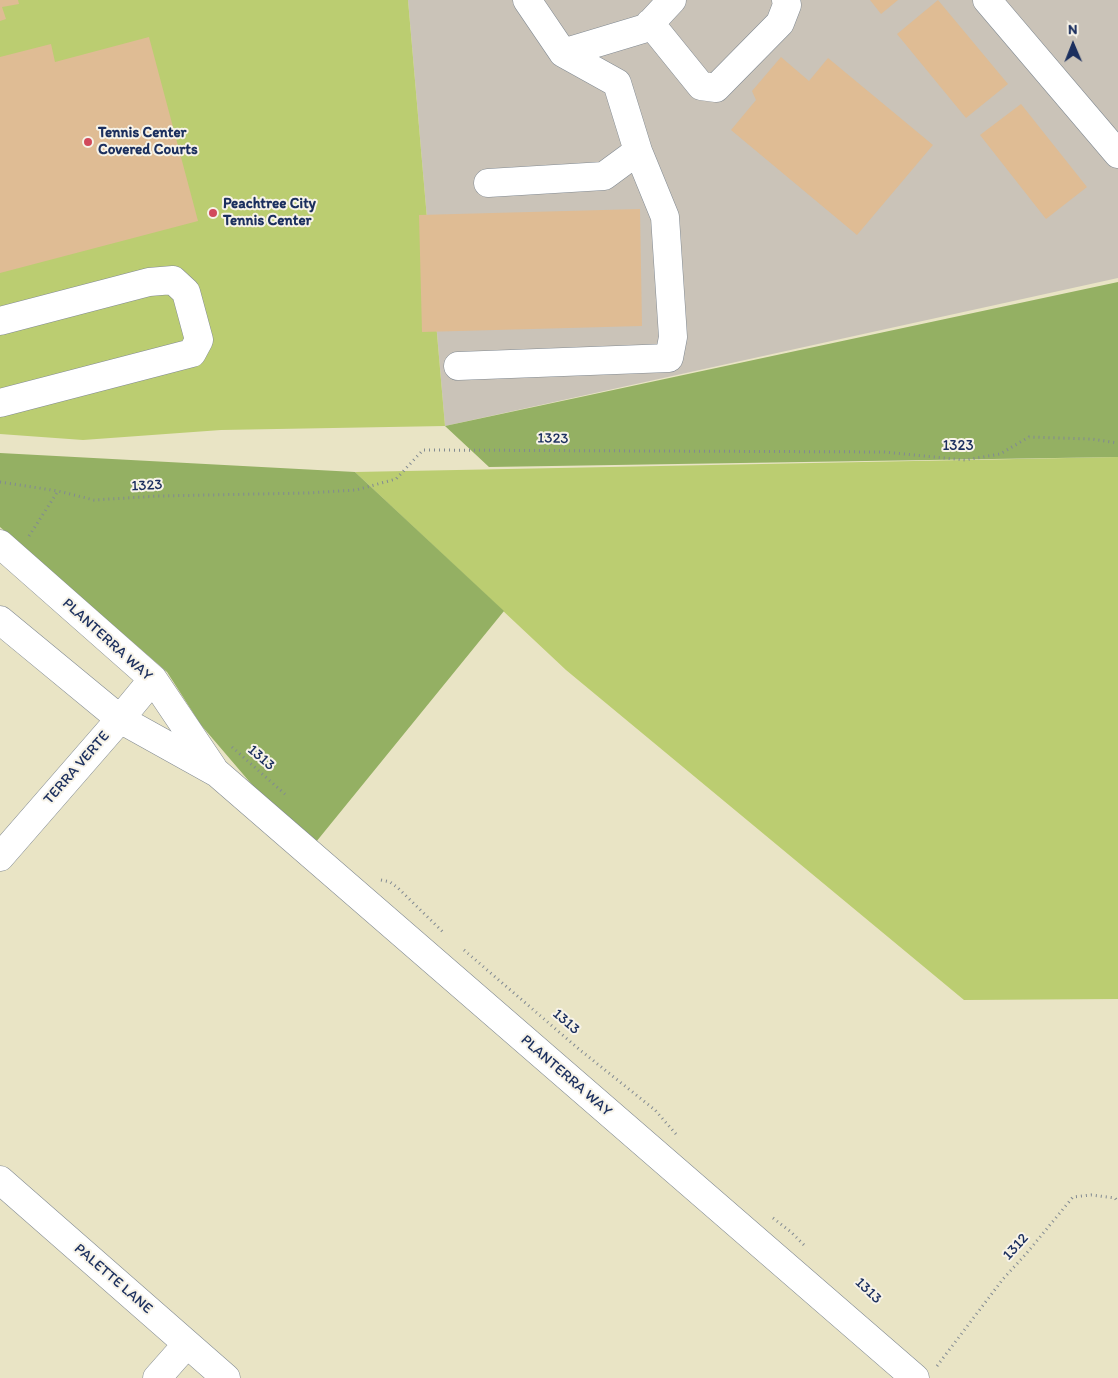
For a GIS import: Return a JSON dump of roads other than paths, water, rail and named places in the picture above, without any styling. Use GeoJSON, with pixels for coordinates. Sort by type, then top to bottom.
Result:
{"type":"FeatureCollection","features":[{"type":"Feature","properties":{"kind":"street"},"geometry":{"type":"LineString","coordinates":[[458,366],[669,358],[673,337],[665,217],[638,151],[617,83],[563,54],[527,0]]}},
{"type":"Feature","properties":{"kind":"street"},"geometry":{"type":"LineString","coordinates":[[563,54],[646,28],[672,0]]}},
{"type":"Feature","properties":{"kind":"street"},"geometry":{"type":"LineString","coordinates":[[650,23],[701,86],[716,88],[780,23],[787,5],[786,0]]}},
{"type":"Feature","properties":{"kind":"street"},"geometry":{"type":"LineString","coordinates":[[987,0],[1118,154]]}},
{"type":"Feature","properties":{"kind":"street"},"geometry":{"type":"LineString","coordinates":[[488,183],[604,176],[638,151]]}},
{"type":"Feature","properties":{"kind":"street"},"geometry":{"type":"LineString","coordinates":[[0,321],[149,282],[173,280],[186,292],[199,340],[192,353],[0,403]]}},
{"type":"Feature","properties":{"kind":"street","name":"PLANTERRA WAY"},"geometry":{"type":"LineString","coordinates":[[13,543],[153,679],[217,773]]}},
{"type":"Feature","properties":{"kind":"street","name":"PLANTERRA WAY"},"geometry":{"type":"LineString","coordinates":[[0,620],[120,719],[217,773],[926,1373]]}},
{"type":"Feature","properties":{"kind":"street","name":"TERRA VERTE"},"geometry":{"type":"LineString","coordinates":[[0,856],[153,679]]}},
{"type":"Feature","properties":{"kind":"street","name":"PALETTE LANE"},"geometry":{"type":"LineString","coordinates":[[0,1180],[226,1378]]}},
{"type":"Feature","properties":{"kind":"street"},"geometry":{"type":"LineString","coordinates":[[158,1378],[188,1344]]}},
{"type":"Feature","properties":{"kind":"place","name":"Tennis Center Covered Courts"},"geometry":{"type":"Point","coordinates":[88,142]}},
{"type":"Feature","properties":{"kind":"place","name":"Peachtree City Tennis Center"},"geometry":{"type":"Point","coordinates":[213,213]}}]}
